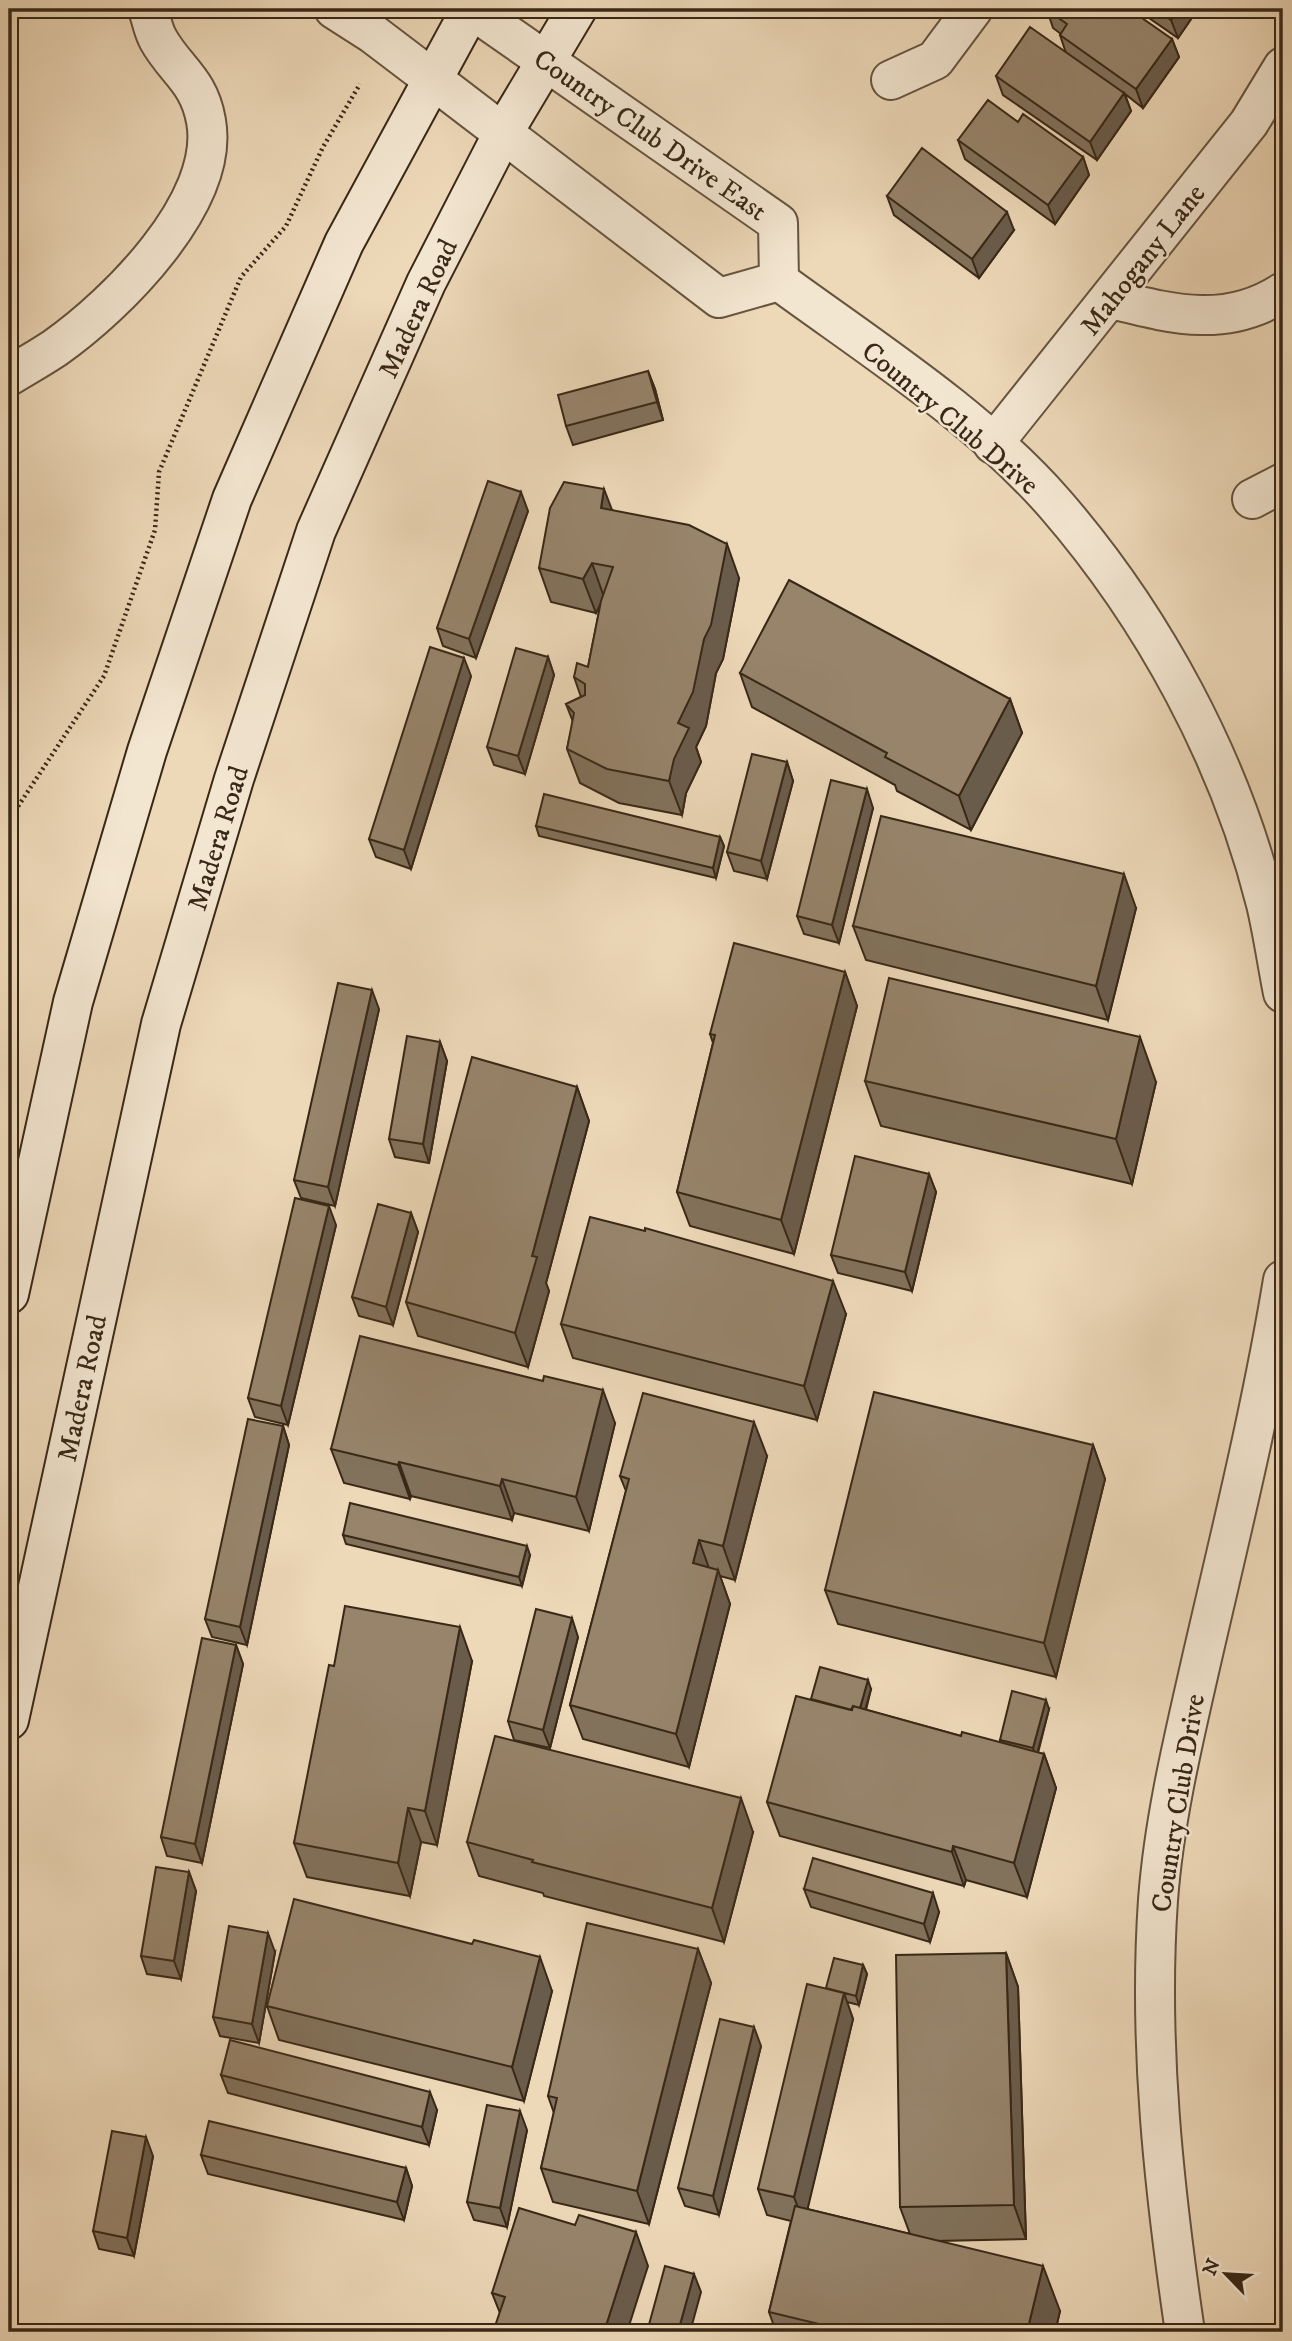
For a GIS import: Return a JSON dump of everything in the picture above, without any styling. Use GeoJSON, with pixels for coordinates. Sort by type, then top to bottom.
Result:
{"type":"FeatureCollection","features":[{"type":"Feature","properties":{"kind":"street"},"geometry":{"type":"LineString","coordinates":[[9,376],[55,348],[108,305],[152,257],[189,203],[203,167],[208,142],[206,120],[192,81],[158,39],[148,9]]}},
{"type":"Feature","properties":{"kind":"street"},"geometry":{"type":"LineString","coordinates":[[334,9],[373,34],[719,298],[779,281]]}},
{"type":"Feature","properties":{"kind":"street"},"geometry":{"type":"LineString","coordinates":[[9,1294],[73,1002],[147,751],[232,499],[344,243],[431,78],[471,9]]}},
{"type":"Feature","properties":{"kind":"street","name":"Country Club Drive East"},"geometry":{"type":"LineString","coordinates":[[471,9],[778,223],[779,281]]}},
{"type":"Feature","properties":{"kind":"street","name":"Madera Road"},"geometry":{"type":"LineString","coordinates":[[9,1720],[161,1024],[234,779],[316,531],[426,283],[503,133],[577,9]]}},
{"type":"Feature","properties":{"kind":"street"},"geometry":{"type":"LineString","coordinates":[[891,80],[936,60],[973,9]]}},
{"type":"Feature","properties":{"kind":"street","name":"Mahogany Lane"},"geometry":{"type":"LineString","coordinates":[[993,444],[1249,123],[1283,67]]}},
{"type":"Feature","properties":{"kind":"street","name":"Country Club Drive"},"geometry":{"type":"LineString","coordinates":[[779,281],[927,389],[993,444],[1054,503],[1117,583],[1174,673],[1228,788],[1265,903],[1283,993]]}},
{"type":"Feature","properties":{"kind":"street"},"geometry":{"type":"LineString","coordinates":[[1111,299],[1170,314],[1216,317],[1243,310],[1283,292]]}},
{"type":"Feature","properties":{"kind":"street","name":"Country Club Drive"},"geometry":{"type":"LineString","coordinates":[[1185,2332],[1167,2204],[1154,2019],[1158,1898],[1178,1766],[1270,1359],[1283,1280]]}},
{"type":"Feature","properties":{"kind":"path"},"geometry":{"type":"LineString","coordinates":[[9,820],[104,676],[155,530],[159,472],[241,277],[286,226],[323,147],[360,84]]}},
{"type":"Feature","properties":{"kind":"building"},"geometry":{"type":"Polygon","coordinates":[[[1047,9],[1129,9],[1172,39],[1136,89],[1060,35],[1067,24],[1047,9]]]}},
{"type":"Feature","properties":{"kind":"building"},"geometry":{"type":"Polygon","coordinates":[[[1156,9],[1179,9],[1171,20],[1156,9]]]}},
{"type":"Feature","properties":{"kind":"building"},"geometry":{"type":"Polygon","coordinates":[[[1030,27],[1124,93],[1090,142],[996,76],[1030,27]]]}},
{"type":"Feature","properties":{"kind":"building"},"geometry":{"type":"Polygon","coordinates":[[[988,100],[1018,122],[1023,114],[1083,157],[1048,205],[958,140],[988,100]]]}},
{"type":"Feature","properties":{"kind":"building"},"geometry":{"type":"Polygon","coordinates":[[[922,148],[1007,212],[972,259],[887,196],[922,148]]]}},
{"type":"Feature","properties":{"kind":"building"},"geometry":{"type":"Polygon","coordinates":[[[648,371],[657,402],[566,426],[558,395],[648,371]]]}},
{"type":"Feature","properties":{"kind":"building"},"geometry":{"type":"Polygon","coordinates":[[[488,481],[521,492],[469,639],[437,628],[488,481]]]}},
{"type":"Feature","properties":{"kind":"building"},"geometry":{"type":"Polygon","coordinates":[[[564,482],[604,489],[601,508],[689,525],[727,544],[711,625],[704,639],[693,692],[678,723],[689,728],[674,759],[669,781],[607,769],[567,749],[574,713],[566,704],[585,695],[585,684],[574,677],[577,663],[588,667],[601,601],[613,567],[592,563],[583,579],[539,568],[550,508],[564,482]]]}},
{"type":"Feature","properties":{"kind":"building"},"geometry":{"type":"Polygon","coordinates":[[[1283,506],[1283,521],[1277,510],[1283,506]]]}},
{"type":"Feature","properties":{"kind":"building"},"geometry":{"type":"Polygon","coordinates":[[[789,580],[1010,699],[959,796],[885,757],[887,753],[740,673],[789,580]]]}},
{"type":"Feature","properties":{"kind":"building"},"geometry":{"type":"Polygon","coordinates":[[[430,647],[464,658],[404,850],[369,839],[430,647]]]}},
{"type":"Feature","properties":{"kind":"building"},"geometry":{"type":"Polygon","coordinates":[[[516,648],[548,657],[518,756],[487,747],[516,648]]]}},
{"type":"Feature","properties":{"kind":"building"},"geometry":{"type":"Polygon","coordinates":[[[752,754],[787,762],[761,861],[727,852],[752,754]]]}},
{"type":"Feature","properties":{"kind":"building"},"geometry":{"type":"Polygon","coordinates":[[[831,780],[867,789],[832,925],[797,916],[831,780]]]}},
{"type":"Feature","properties":{"kind":"building"},"geometry":{"type":"Polygon","coordinates":[[[544,794],[720,837],[713,868],[536,826],[544,794]]]}},
{"type":"Feature","properties":{"kind":"building"},"geometry":{"type":"Polygon","coordinates":[[[881,816],[1124,874],[1096,986],[853,926],[881,816]]]}},
{"type":"Feature","properties":{"kind":"building"},"geometry":{"type":"Polygon","coordinates":[[[734,943],[845,972],[781,1220],[677,1192],[715,1035],[710,1034],[734,943]]]}},
{"type":"Feature","properties":{"kind":"building"},"geometry":{"type":"Polygon","coordinates":[[[889,978],[1140,1037],[1116,1139],[865,1081],[889,978]]]}},
{"type":"Feature","properties":{"kind":"building"},"geometry":{"type":"Polygon","coordinates":[[[338,983],[372,990],[328,1187],[294,1180],[338,983]]]}},
{"type":"Feature","properties":{"kind":"building"},"geometry":{"type":"Polygon","coordinates":[[[407,1036],[440,1042],[423,1144],[389,1139],[407,1036]]]}},
{"type":"Feature","properties":{"kind":"building"},"geometry":{"type":"Polygon","coordinates":[[[472,1057],[577,1087],[532,1256],[537,1257],[515,1333],[406,1302],[472,1057]]]}},
{"type":"Feature","properties":{"kind":"building"},"geometry":{"type":"Polygon","coordinates":[[[855,1156],[929,1174],[905,1272],[831,1255],[855,1156]]]}},
{"type":"Feature","properties":{"kind":"building"},"geometry":{"type":"Polygon","coordinates":[[[295,1198],[329,1206],[281,1406],[248,1398],[295,1198]]]}},
{"type":"Feature","properties":{"kind":"building"},"geometry":{"type":"Polygon","coordinates":[[[378,1204],[411,1213],[386,1307],[352,1297],[378,1204]]]}},
{"type":"Feature","properties":{"kind":"building"},"geometry":{"type":"Polygon","coordinates":[[[590,1217],[645,1231],[645,1228],[833,1281],[804,1386],[561,1324],[590,1217]]]}},
{"type":"Feature","properties":{"kind":"building"},"geometry":{"type":"Polygon","coordinates":[[[360,1336],[543,1381],[544,1376],[603,1390],[576,1497],[502,1479],[500,1486],[331,1449],[360,1336]]]}},
{"type":"Feature","properties":{"kind":"building"},"geometry":{"type":"Polygon","coordinates":[[[874,1392],[1093,1445],[1044,1643],[825,1590],[874,1392]]]}},
{"type":"Feature","properties":{"kind":"building"},"geometry":{"type":"Polygon","coordinates":[[[643,1393],[754,1422],[723,1546],[699,1540],[693,1563],[718,1570],[676,1734],[570,1705],[629,1479],[620,1476],[643,1393]]]}},
{"type":"Feature","properties":{"kind":"building"},"geometry":{"type":"Polygon","coordinates":[[[248,1419],[283,1426],[240,1627],[205,1619],[248,1419]]]}},
{"type":"Feature","properties":{"kind":"building"},"geometry":{"type":"Polygon","coordinates":[[[350,1503],[527,1546],[519,1577],[343,1535],[350,1503]]]}},
{"type":"Feature","properties":{"kind":"building"},"geometry":{"type":"Polygon","coordinates":[[[345,1606],[460,1627],[425,1811],[408,1808],[398,1863],[294,1843],[329,1665],[334,1666],[345,1606]]]}},
{"type":"Feature","properties":{"kind":"building"},"geometry":{"type":"Polygon","coordinates":[[[536,1609],[572,1618],[543,1730],[508,1721],[536,1609]]]}},
{"type":"Feature","properties":{"kind":"building"},"geometry":{"type":"Polygon","coordinates":[[[202,1638],[236,1645],[195,1844],[161,1837],[202,1638]]]}},
{"type":"Feature","properties":{"kind":"building"},"geometry":{"type":"Polygon","coordinates":[[[820,1667],[868,1680],[860,1708],[853,1706],[852,1710],[811,1699],[820,1667]]]}},
{"type":"Feature","properties":{"kind":"building"},"geometry":{"type":"Polygon","coordinates":[[[1012,1691],[1046,1700],[1033,1748],[1000,1740],[1012,1691]]]}},
{"type":"Feature","properties":{"kind":"building"},"geometry":{"type":"Polygon","coordinates":[[[796,1696],[851,1710],[853,1706],[961,1736],[962,1732],[1044,1754],[1014,1863],[953,1846],[952,1852],[767,1802],[796,1696]]]}},
{"type":"Feature","properties":{"kind":"building"},"geometry":{"type":"Polygon","coordinates":[[[495,1736],[741,1798],[712,1908],[532,1862],[533,1860],[467,1842],[495,1736]]]}},
{"type":"Feature","properties":{"kind":"building"},"geometry":{"type":"Polygon","coordinates":[[[813,1858],[933,1893],[924,1924],[804,1889],[813,1858]]]}},
{"type":"Feature","properties":{"kind":"building"},"geometry":{"type":"Polygon","coordinates":[[[156,1867],[189,1872],[174,1961],[141,1956],[156,1867]]]}},
{"type":"Feature","properties":{"kind":"building"},"geometry":{"type":"Polygon","coordinates":[[[294,1899],[472,1944],[474,1940],[540,1957],[512,2067],[267,2006],[294,1899]]]}},
{"type":"Feature","properties":{"kind":"building"},"geometry":{"type":"Polygon","coordinates":[[[587,1923],[698,1949],[637,2191],[541,2168],[557,2098],[548,2096],[587,1923]]]}},
{"type":"Feature","properties":{"kind":"building"},"geometry":{"type":"Polygon","coordinates":[[[229,1926],[268,1933],[252,2024],[213,2017],[229,1926]]]}},
{"type":"Feature","properties":{"kind":"building"},"geometry":{"type":"Polygon","coordinates":[[[1006,1953],[1014,2205],[900,2207],[896,1955],[1006,1953]]]}},
{"type":"Feature","properties":{"kind":"building"},"geometry":{"type":"Polygon","coordinates":[[[834,1958],[863,1965],[856,1996],[826,1988],[834,1958]]]}},
{"type":"Feature","properties":{"kind":"building"},"geometry":{"type":"Polygon","coordinates":[[[807,1984],[844,1993],[794,2197],[758,2189],[807,1984]]]}},
{"type":"Feature","properties":{"kind":"building"},"geometry":{"type":"Polygon","coordinates":[[[720,2019],[754,2027],[713,2196],[678,2188],[720,2019]]]}},
{"type":"Feature","properties":{"kind":"building"},"geometry":{"type":"Polygon","coordinates":[[[230,2040],[430,2092],[422,2127],[221,2075],[230,2040]]]}},
{"type":"Feature","properties":{"kind":"building"},"geometry":{"type":"Polygon","coordinates":[[[487,2105],[520,2111],[500,2208],[467,2202],[487,2105]]]}},
{"type":"Feature","properties":{"kind":"building"},"geometry":{"type":"Polygon","coordinates":[[[209,2121],[406,2168],[397,2202],[201,2155],[209,2121]]]}},
{"type":"Feature","properties":{"kind":"building"},"geometry":{"type":"Polygon","coordinates":[[[112,2131],[146,2137],[127,2238],[93,2231],[112,2131]]]}},
{"type":"Feature","properties":{"kind":"building"},"geometry":{"type":"Polygon","coordinates":[[[795,2206],[1043,2266],[1027,2332],[852,2332],[769,2312],[795,2206]]]}},
{"type":"Feature","properties":{"kind":"building"},"geometry":{"type":"Polygon","coordinates":[[[519,2208],[575,2225],[579,2215],[636,2232],[604,2332],[493,2332],[505,2297],[492,2293],[519,2208]]]}},
{"type":"Feature","properties":{"kind":"building"},"geometry":{"type":"Polygon","coordinates":[[[665,2266],[694,2274],[678,2332],[647,2332],[665,2266]]]}}]}
